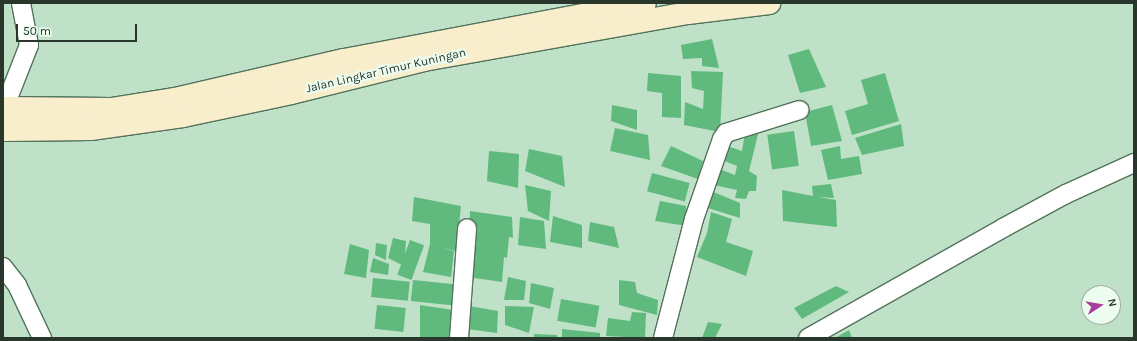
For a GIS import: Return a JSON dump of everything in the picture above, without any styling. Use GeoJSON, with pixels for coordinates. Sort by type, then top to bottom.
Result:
{"type":"FeatureCollection","features":[{"type":"Feature","properties":{"kind":"main road","name":"Jalan Lingkar Timur Kuningan"},"geometry":{"type":"LineString","coordinates":[[4,109],[111,109],[175,99],[344,60],[645,3]]}},
{"type":"Feature","properties":{"kind":"main road","name":"Jalan Lingkar Timur Kuningan"},"geometry":{"type":"LineString","coordinates":[[3,130],[91,129],[183,116],[291,93],[424,60],[688,13],[769,3]]}},
{"type":"Feature","properties":{"kind":"street"},"geometry":{"type":"LineString","coordinates":[[4,109],[29,45],[21,3]]}},
{"type":"Feature","properties":{"kind":"street"},"geometry":{"type":"LineString","coordinates":[[663,338],[694,219],[716,153],[726,133],[800,110]]}},
{"type":"Feature","properties":{"kind":"street"},"geometry":{"type":"LineString","coordinates":[[808,338],[1010,224],[1066,194],[1134,163]]}},
{"type":"Feature","properties":{"kind":"street"},"geometry":{"type":"LineString","coordinates":[[459,338],[467,228]]}},
{"type":"Feature","properties":{"kind":"street"},"geometry":{"type":"LineString","coordinates":[[3,267],[17,285],[42,338]]}},
{"type":"Feature","properties":{"kind":"building"},"geometry":{"type":"Polygon","coordinates":[[[712,39],[719,68],[702,66],[702,58],[683,59],[681,45],[712,39]]]}},
{"type":"Feature","properties":{"kind":"building"},"geometry":{"type":"Polygon","coordinates":[[[809,49],[826,87],[800,93],[788,55],[809,49]]]}},
{"type":"Feature","properties":{"kind":"building"},"geometry":{"type":"Polygon","coordinates":[[[691,71],[723,72],[720,132],[684,125],[685,102],[703,109],[704,91],[692,88],[691,71]]]}},
{"type":"Feature","properties":{"kind":"building"},"geometry":{"type":"Polygon","coordinates":[[[648,73],[681,76],[681,118],[662,117],[662,93],[647,91],[648,73]]]}},
{"type":"Feature","properties":{"kind":"building"},"geometry":{"type":"Polygon","coordinates":[[[885,73],[899,121],[852,135],[845,111],[868,104],[861,80],[885,73]]]}},
{"type":"Feature","properties":{"kind":"building"},"geometry":{"type":"Polygon","coordinates":[[[612,105],[637,110],[637,130],[611,121],[612,105]]]}},
{"type":"Feature","properties":{"kind":"building"},"geometry":{"type":"Polygon","coordinates":[[[832,105],[842,141],[811,146],[805,112],[832,105]]]}},
{"type":"Feature","properties":{"kind":"building"},"geometry":{"type":"Polygon","coordinates":[[[901,124],[904,146],[862,155],[855,138],[901,124]]]}},
{"type":"Feature","properties":{"kind":"building"},"geometry":{"type":"Polygon","coordinates":[[[746,127],[759,130],[749,171],[757,176],[756,191],[749,191],[746,199],[735,198],[737,190],[714,185],[717,168],[735,175],[737,166],[722,160],[727,146],[742,151],[746,127]]]}},
{"type":"Feature","properties":{"kind":"building"},"geometry":{"type":"Polygon","coordinates":[[[615,128],[648,135],[650,160],[610,151],[615,128]]]}},
{"type":"Feature","properties":{"kind":"building"},"geometry":{"type":"Polygon","coordinates":[[[794,131],[799,166],[772,169],[767,135],[794,131]]]}},
{"type":"Feature","properties":{"kind":"building"},"geometry":{"type":"Polygon","coordinates":[[[671,146],[703,161],[698,179],[661,166],[671,146]]]}},
{"type":"Feature","properties":{"kind":"building"},"geometry":{"type":"Polygon","coordinates":[[[840,146],[841,159],[859,156],[862,174],[828,180],[821,150],[840,146]]]}},
{"type":"Feature","properties":{"kind":"building"},"geometry":{"type":"Polygon","coordinates":[[[529,149],[562,156],[565,187],[525,171],[529,149]]]}},
{"type":"Feature","properties":{"kind":"building"},"geometry":{"type":"Polygon","coordinates":[[[489,151],[519,154],[518,188],[487,181],[489,151]]]}},
{"type":"Feature","properties":{"kind":"building"},"geometry":{"type":"Polygon","coordinates":[[[652,173],[690,183],[685,201],[647,191],[652,173]]]}},
{"type":"Feature","properties":{"kind":"building"},"geometry":{"type":"Polygon","coordinates":[[[831,184],[834,198],[818,197],[836,200],[837,227],[783,221],[782,190],[813,196],[812,186],[831,184]]]}},
{"type":"Feature","properties":{"kind":"building"},"geometry":{"type":"Polygon","coordinates":[[[525,185],[551,191],[549,221],[528,211],[525,185]]]}},
{"type":"Feature","properties":{"kind":"building"},"geometry":{"type":"Polygon","coordinates":[[[711,191],[740,203],[740,218],[708,208],[711,191]]]}},
{"type":"Feature","properties":{"kind":"building"},"geometry":{"type":"Polygon","coordinates":[[[414,197],[461,206],[456,251],[440,247],[454,251],[451,277],[423,272],[430,244],[430,224],[412,221],[414,197]]]}},
{"type":"Feature","properties":{"kind":"building"},"geometry":{"type":"Polygon","coordinates":[[[660,201],[686,206],[687,226],[655,221],[660,201]]]}},
{"type":"Feature","properties":{"kind":"building"},"geometry":{"type":"Polygon","coordinates":[[[470,211],[512,217],[513,238],[509,237],[507,258],[504,257],[502,282],[468,277],[470,211]]]}},
{"type":"Feature","properties":{"kind":"building"},"geometry":{"type":"Polygon","coordinates":[[[711,212],[732,219],[726,242],[753,251],[746,276],[697,257],[707,233],[711,212]]]}},
{"type":"Feature","properties":{"kind":"building"},"geometry":{"type":"Polygon","coordinates":[[[553,216],[582,225],[582,248],[550,242],[553,216]]]}},
{"type":"Feature","properties":{"kind":"building"},"geometry":{"type":"Polygon","coordinates":[[[520,217],[544,221],[546,249],[518,245],[520,217]]]}},
{"type":"Feature","properties":{"kind":"building"},"geometry":{"type":"Polygon","coordinates":[[[590,222],[614,227],[619,248],[588,241],[590,222]]]}},
{"type":"Feature","properties":{"kind":"building"},"geometry":{"type":"Polygon","coordinates":[[[393,238],[406,241],[404,266],[388,258],[393,238]]]}},
{"type":"Feature","properties":{"kind":"building"},"geometry":{"type":"Polygon","coordinates":[[[410,240],[424,245],[411,280],[397,275],[410,240]]]}},
{"type":"Feature","properties":{"kind":"building"},"geometry":{"type":"Polygon","coordinates":[[[376,243],[387,245],[386,260],[375,255],[376,243]]]}},
{"type":"Feature","properties":{"kind":"building"},"geometry":{"type":"Polygon","coordinates":[[[350,244],[369,250],[366,278],[344,274],[350,244]]]}},
{"type":"Feature","properties":{"kind":"building"},"geometry":{"type":"Polygon","coordinates":[[[373,258],[389,264],[388,275],[370,272],[373,258]]]}},
{"type":"Feature","properties":{"kind":"building"},"geometry":{"type":"Polygon","coordinates":[[[508,277],[526,281],[524,300],[504,300],[508,277]]]}},
{"type":"Feature","properties":{"kind":"building"},"geometry":{"type":"Polygon","coordinates":[[[373,278],[410,282],[408,301],[371,297],[373,278]]]}},
{"type":"Feature","properties":{"kind":"building"},"geometry":{"type":"Polygon","coordinates":[[[413,280],[459,285],[457,306],[411,301],[413,280]]]}},
{"type":"Feature","properties":{"kind":"building"},"geometry":{"type":"Polygon","coordinates":[[[619,280],[635,282],[637,293],[658,300],[657,315],[619,305],[619,280]]]}},
{"type":"Feature","properties":{"kind":"building"},"geometry":{"type":"Polygon","coordinates":[[[531,283],[554,288],[550,309],[529,303],[531,283]]]}},
{"type":"Feature","properties":{"kind":"building"},"geometry":{"type":"Polygon","coordinates":[[[836,286],[849,292],[802,319],[794,308],[836,286]]]}},
{"type":"Feature","properties":{"kind":"building"},"geometry":{"type":"Polygon","coordinates":[[[561,299],[599,306],[596,327],[557,321],[561,299]]]}},
{"type":"Feature","properties":{"kind":"building"},"geometry":{"type":"Polygon","coordinates":[[[377,305],[406,308],[403,332],[374,329],[377,305]]]}},
{"type":"Feature","properties":{"kind":"building"},"geometry":{"type":"Polygon","coordinates":[[[420,305],[453,310],[454,338],[420,337],[420,305]]]}},
{"type":"Feature","properties":{"kind":"building"},"geometry":{"type":"Polygon","coordinates":[[[469,306],[498,311],[497,333],[467,329],[469,306]]]}},
{"type":"Feature","properties":{"kind":"building"},"geometry":{"type":"Polygon","coordinates":[[[505,306],[534,307],[529,333],[505,325],[505,306]]]}},
{"type":"Feature","properties":{"kind":"building"},"geometry":{"type":"Polygon","coordinates":[[[632,312],[646,313],[645,338],[606,336],[608,318],[630,321],[632,312]]]}},
{"type":"Feature","properties":{"kind":"building"},"geometry":{"type":"Polygon","coordinates":[[[708,322],[722,324],[715,338],[702,338],[708,322]]]}},
{"type":"Feature","properties":{"kind":"building"},"geometry":{"type":"Polygon","coordinates":[[[562,329],[600,333],[600,338],[562,338],[562,329]]]}},
{"type":"Feature","properties":{"kind":"building"},"geometry":{"type":"Polygon","coordinates":[[[849,330],[852,338],[835,338],[849,330]]]}},
{"type":"Feature","properties":{"kind":"building"},"geometry":{"type":"Polygon","coordinates":[[[534,334],[557,335],[557,338],[534,338],[534,334]]]}}]}
